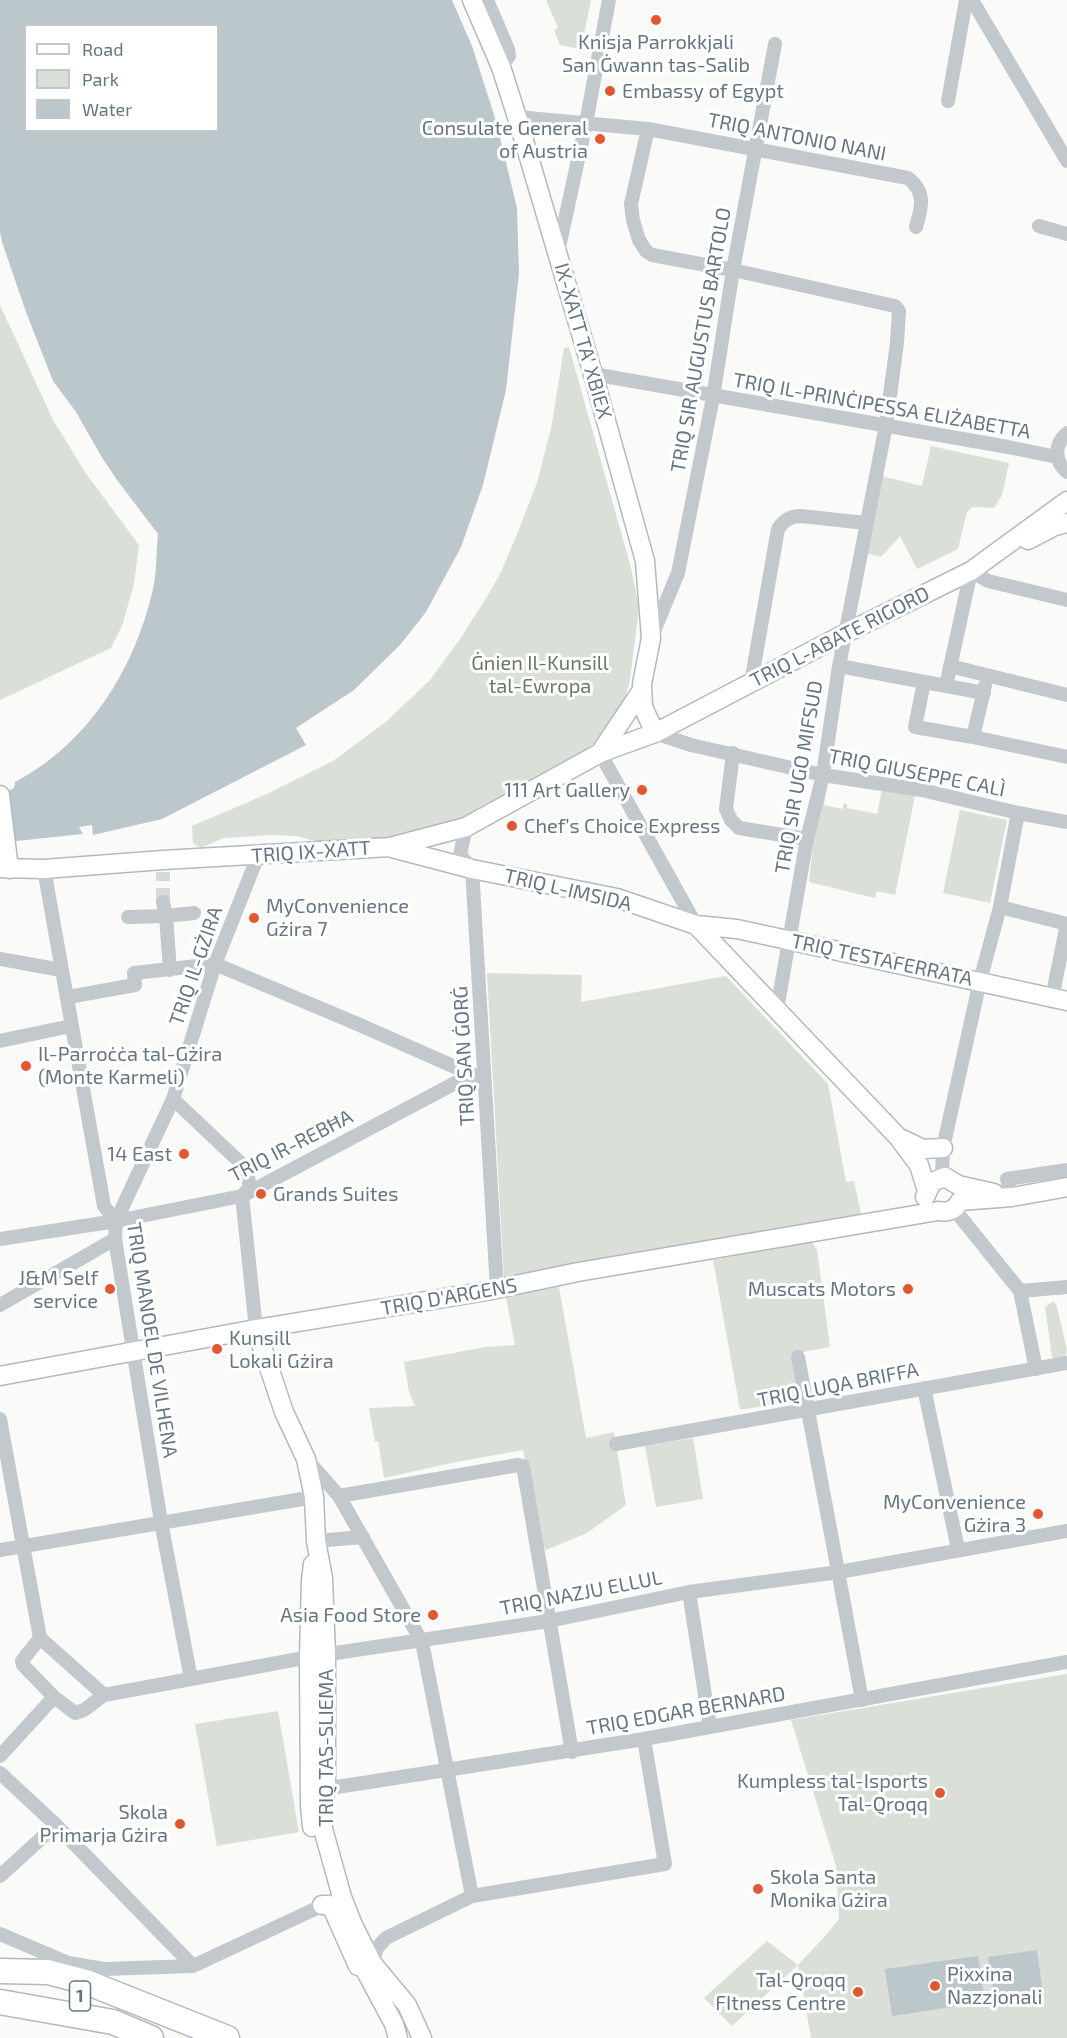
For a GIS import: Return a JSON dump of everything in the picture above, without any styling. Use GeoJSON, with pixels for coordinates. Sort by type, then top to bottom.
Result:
{"type":"FeatureCollection","features":[{"type":"Feature","properties":{"kind":"highway"},"geometry":{"type":"LineString","coordinates":[[0,1971],[48,1972],[86,1982],[227,2038]]}},
{"type":"Feature","properties":{"kind":"highway","name":"1"},"geometry":{"type":"LineString","coordinates":[[0,1981],[54,1988],[154,2030]]}},
{"type":"Feature","properties":{"kind":"highway","name":"1"},"geometry":{"type":"LineString","coordinates":[[0,2002],[195,2038]]}},
{"type":"Feature","properties":{"kind":"highway"},"geometry":{"type":"LineString","coordinates":[[52,2011],[118,2038]]}},
{"type":"Feature","properties":{"kind":"main road","name":"IX-XATT TA' XBIEX"},"geometry":{"type":"LineString","coordinates":[[472,0],[501,67],[517,117],[558,252],[645,561],[651,638],[642,690],[643,706],[655,733]]}},
{"type":"Feature","properties":{"kind":"main road","name":"TRIQ L-ABATE RIGORD"},"geometry":{"type":"LineString","coordinates":[[600,753],[655,733],[846,633],[971,571],[1067,501]]}},
{"type":"Feature","properties":{"kind":"main road"},"geometry":{"type":"LineString","coordinates":[[971,571],[1054,526],[1067,523]]}},
{"type":"Feature","properties":{"kind":"main road","name":"IX-XATT TA' XBIEX"},"geometry":{"type":"LineString","coordinates":[[600,753],[642,690]]}},
{"type":"Feature","properties":{"kind":"main road","name":"TRIQ IX-XATT"},"geometry":{"type":"LineString","coordinates":[[5,868],[163,866],[258,856],[390,847],[466,827],[600,753]]}},
{"type":"Feature","properties":{"kind":"main road"},"geometry":{"type":"LineString","coordinates":[[0,795],[7,838],[5,868]]}},
{"type":"Feature","properties":{"kind":"main road","name":"TRIQ L-IMSIDA"},"geometry":{"type":"LineString","coordinates":[[390,847],[472,869],[617,898],[696,925],[898,1137],[919,1166],[927,1193]]}},
{"type":"Feature","properties":{"kind":"main road","name":"TRIQ TESTAFERRATA"},"geometry":{"type":"LineString","coordinates":[[696,925],[737,928],[1059,1000]]}},
{"type":"Feature","properties":{"kind":"main road"},"geometry":{"type":"LineString","coordinates":[[730,961],[728,949],[737,928]]}},
{"type":"Feature","properties":{"kind":"main road","name":"TRIQ L-IMSIDA"},"geometry":{"type":"LineString","coordinates":[[898,1137],[923,1149],[943,1148]]}},
{"type":"Feature","properties":{"kind":"main road","name":"TRIQ D'ARGENS"},"geometry":{"type":"LineString","coordinates":[[898,1220],[915,1208],[927,1193],[932,1182],[951,1197]]}},
{"type":"Feature","properties":{"kind":"main road","name":"TRIQ D'ARGENS"},"geometry":{"type":"LineString","coordinates":[[0,1376],[256,1329],[497,1289],[578,1272],[898,1220],[951,1197],[1012,1197],[1067,1187]]}},
{"type":"Feature","properties":{"kind":"main road","name":"TRIQ TAS-SLIEMA"},"geometry":{"type":"LineString","coordinates":[[256,1329],[284,1412],[306,1459],[314,1497],[316,1541],[311,1580],[318,1656],[318,1790],[313,1832],[328,1902],[368,1967],[407,2005],[422,2038]]}},
{"type":"Feature","properties":{"kind":"main road","name":"TRIQ TAS-SLIEMA"},"geometry":{"type":"LineString","coordinates":[[318,1790],[323,1829],[342,1897],[398,2038]]}},
{"type":"Feature","properties":{"kind":"street"},"geometry":{"type":"LineString","coordinates":[[487,0],[508,50],[509,56],[501,67]]}},
{"type":"Feature","properties":{"kind":"street"},"geometry":{"type":"LineString","coordinates":[[558,252],[586,123],[609,0]]}},
{"type":"Feature","properties":{"kind":"street"},"geometry":{"type":"LineString","coordinates":[[948,101],[966,0]]}},
{"type":"Feature","properties":{"kind":"street"},"geometry":{"type":"LineString","coordinates":[[972,0],[1067,161]]}},
{"type":"Feature","properties":{"kind":"street","name":"TRIQ SIR AUGUSTUS BARTOLO"},"geometry":{"type":"LineString","coordinates":[[651,638],[678,573],[775,44]]}},
{"type":"Feature","properties":{"kind":"street","name":"TRIQ ANTONIO NANI"},"geometry":{"type":"LineString","coordinates":[[517,117],[648,129],[755,147],[908,178],[917,185],[921,193],[916,227]]}},
{"type":"Feature","properties":{"kind":"street"},"geometry":{"type":"LineString","coordinates":[[648,129],[631,204],[633,220],[642,247],[652,255],[733,270]]}},
{"type":"Feature","properties":{"kind":"street"},"geometry":{"type":"LineString","coordinates":[[1039,226],[1067,234]]}},
{"type":"Feature","properties":{"kind":"street","name":"TRIQ SIR UGO MIFSUD"},"geometry":{"type":"LineString","coordinates":[[733,270],[895,306],[900,317],[886,425],[839,666],[823,775],[807,839],[777,1009]]}},
{"type":"Feature","properties":{"kind":"street","name":"TRIQ IL-PRINĊIPESSA ELIŻABETTA"},"geometry":{"type":"LineString","coordinates":[[593,375],[1057,457]]}},
{"type":"Feature","properties":{"kind":"street"},"geometry":{"type":"LineString","coordinates":[[1067,433],[1059,442],[1057,457],[1067,472]]}},
{"type":"Feature","properties":{"kind":"street"},"geometry":{"type":"LineString","coordinates":[[751,683],[780,526],[792,517],[801,516],[866,523]]}},
{"type":"Feature","properties":{"kind":"street"},"geometry":{"type":"LineString","coordinates":[[946,686],[971,571],[988,581],[1067,600]]}},
{"type":"Feature","properties":{"kind":"street"},"geometry":{"type":"LineString","coordinates":[[839,666],[984,693]]}},
{"type":"Feature","properties":{"kind":"street"},"geometry":{"type":"LineString","coordinates":[[950,666],[1067,695]]}},
{"type":"Feature","properties":{"kind":"street"},"geometry":{"type":"LineString","coordinates":[[973,737],[987,675]]}},
{"type":"Feature","properties":{"kind":"street"},"geometry":{"type":"LineString","coordinates":[[924,682],[915,727],[1067,757]]}},
{"type":"Feature","properties":{"kind":"street","name":"TRIQ GIUSEPPE CALÌ"},"geometry":{"type":"LineString","coordinates":[[655,733],[691,745],[823,775],[922,790],[1067,822]]}},
{"type":"Feature","properties":{"kind":"street"},"geometry":{"type":"LineString","coordinates":[[600,753],[696,925]]}},
{"type":"Feature","properties":{"kind":"street"},"geometry":{"type":"LineString","coordinates":[[733,753],[726,809],[735,824],[739,828],[807,839]]}},
{"type":"Feature","properties":{"kind":"street"},"geometry":{"type":"LineString","coordinates":[[1018,813],[1000,906],[980,981],[943,1148],[951,1197],[1020,1291],[1036,1370]]}},
{"type":"Feature","properties":{"kind":"street","name":"TRIQ SAN ĠORĠ"},"geometry":{"type":"LineString","coordinates":[[466,827],[459,855],[472,869],[497,1289]]}},
{"type":"Feature","properties":{"kind":"street","name":"TRIQ IL-GŻIRA"},"geometry":{"type":"LineString","coordinates":[[116,1221],[173,1099],[214,964],[258,856]]}},
{"type":"Feature","properties":{"kind":"street","name":"TRIQ MANOEL DE VILHENA"},"geometry":{"type":"LineString","coordinates":[[44,869],[104,1206],[116,1221],[114,1239],[161,1522],[191,1679]]}},
{"type":"Feature","properties":{"kind":"street"},"geometry":{"type":"LineString","coordinates":[[162,902],[166,916],[170,970]]}},
{"type":"Feature","properties":{"kind":"street"},"geometry":{"type":"LineString","coordinates":[[1000,906],[1067,924],[1059,1000]]}},
{"type":"Feature","properties":{"kind":"street"},"geometry":{"type":"LineString","coordinates":[[128,917],[194,913]]}},
{"type":"Feature","properties":{"kind":"street"},"geometry":{"type":"LineString","coordinates":[[0,959],[61,970]]}},
{"type":"Feature","properties":{"kind":"street"},"geometry":{"type":"LineString","coordinates":[[68,996],[135,985],[134,973],[214,964],[484,1080]]}},
{"type":"Feature","properties":{"kind":"street"},"geometry":{"type":"LineString","coordinates":[[0,1041],[71,1026]]}},
{"type":"Feature","properties":{"kind":"street","name":"TRIQ IR-REBĦA"},"geometry":{"type":"LineString","coordinates":[[0,1239],[116,1221],[242,1196],[459,1081],[484,1080]]}},
{"type":"Feature","properties":{"kind":"street","name":"TRIQ TAS-SLIEMA"},"geometry":{"type":"LineString","coordinates":[[173,1099],[246,1168],[250,1187],[242,1196],[256,1329]]}},
{"type":"Feature","properties":{"kind":"street"},"geometry":{"type":"LineString","coordinates":[[1012,1197],[1007,1179],[1067,1170]]}},
{"type":"Feature","properties":{"kind":"street"},"geometry":{"type":"LineString","coordinates":[[0,1305],[114,1239]]}},
{"type":"Feature","properties":{"kind":"street"},"geometry":{"type":"LineString","coordinates":[[1020,1291],[1067,1290]]}},
{"type":"Feature","properties":{"kind":"street"},"geometry":{"type":"LineString","coordinates":[[798,1356],[862,1700]]}},
{"type":"Feature","properties":{"kind":"street","name":"TRIQ LUQA BRIFFA"},"geometry":{"type":"LineString","coordinates":[[616,1444],[1067,1363]]}},
{"type":"Feature","properties":{"kind":"street"},"geometry":{"type":"LineString","coordinates":[[924,1388],[958,1549]]}},
{"type":"Feature","properties":{"kind":"street"},"geometry":{"type":"LineString","coordinates":[[0,1419],[40,1638],[104,1695],[84,1710],[75,1713],[54,1697],[23,1665],[22,1661],[40,1638]]}},
{"type":"Feature","properties":{"kind":"street"},"geometry":{"type":"LineString","coordinates":[[306,1459],[339,1496],[422,1642],[472,1896]]}},
{"type":"Feature","properties":{"kind":"street"},"geometry":{"type":"LineString","coordinates":[[339,1496],[523,1466],[572,1752]]}},
{"type":"Feature","properties":{"kind":"street"},"geometry":{"type":"LineString","coordinates":[[0,1550],[314,1497]]}},
{"type":"Feature","properties":{"kind":"street","name":"TRIQ NAZJU ELLUL"},"geometry":{"type":"LineString","coordinates":[[104,1695],[318,1656],[549,1622],[689,1592],[839,1572],[1067,1531]]}},
{"type":"Feature","properties":{"kind":"street"},"geometry":{"type":"LineString","coordinates":[[316,1541],[363,1537]]}},
{"type":"Feature","properties":{"kind":"street"},"geometry":{"type":"LineString","coordinates":[[689,1592],[710,1726]]}},
{"type":"Feature","properties":{"kind":"street","name":"TRIQ EDGAR BERNARD"},"geometry":{"type":"LineString","coordinates":[[318,1790],[572,1752],[1067,1662]]}},
{"type":"Feature","properties":{"kind":"street"},"geometry":{"type":"LineString","coordinates":[[0,1756],[54,1697]]}},
{"type":"Feature","properties":{"kind":"street"},"geometry":{"type":"LineString","coordinates":[[368,1967],[377,1948],[386,1938],[472,1896],[665,1864],[644,1739]]}},
{"type":"Feature","properties":{"kind":"street"},"geometry":{"type":"LineString","coordinates":[[0,1773],[56,1825],[193,1966]]}},
{"type":"Feature","properties":{"kind":"street"},"geometry":{"type":"LineString","coordinates":[[0,1876],[56,1825]]}},
{"type":"Feature","properties":{"kind":"street"},"geometry":{"type":"LineString","coordinates":[[2,1934],[68,1963],[104,1970],[193,1966],[328,1902]]}},
{"type":"Feature","properties":{"kind":"green space"},"geometry":{"type":"Polygon","coordinates":[[[546,0],[591,0],[581,49],[560,45],[554,30],[558,28],[546,0]]]}},
{"type":"Feature","properties":{"kind":"green space"},"geometry":{"type":"Polygon","coordinates":[[[0,305],[53,420],[87,475],[139,545],[134,584],[122,626],[111,648],[0,700],[0,305]]]}},
{"type":"Feature","properties":{"kind":"green space","name":"Ġnien Il-Kunsill tal-Ewropa"},"geometry":{"type":"Polygon","coordinates":[[[569,347],[631,568],[639,607],[630,680],[624,702],[605,734],[583,752],[541,778],[462,820],[384,837],[322,843],[297,836],[273,835],[223,838],[201,848],[193,843],[192,826],[267,794],[333,761],[387,721],[430,680],[488,595],[501,572],[517,534],[537,483],[552,424],[564,348],[569,347]]]}},
{"type":"Feature","properties":{"kind":"green space"},"geometry":{"type":"Polygon","coordinates":[[[931,446],[1009,463],[1002,495],[994,508],[972,507],[967,512],[958,549],[917,569],[900,536],[881,557],[865,553],[881,476],[922,486],[931,446]]]}},
{"type":"Feature","properties":{"kind":"green space"},"geometry":{"type":"Polygon","coordinates":[[[820,783],[827,784],[824,805],[842,809],[844,803],[847,804],[847,808],[877,814],[882,790],[915,796],[895,895],[877,891],[875,898],[809,882],[820,783]]]}},
{"type":"Feature","properties":{"kind":"green space"},"geometry":{"type":"Polygon","coordinates":[[[960,810],[1007,820],[990,903],[943,893],[960,810]]]}},
{"type":"Feature","properties":{"kind":"green space"},"geometry":{"type":"Polygon","coordinates":[[[487,973],[582,975],[581,1002],[726,976],[828,1084],[846,1182],[854,1181],[861,1214],[504,1278],[487,973]]]}},
{"type":"Feature","properties":{"kind":"green space"},"geometry":{"type":"Polygon","coordinates":[[[812,1242],[817,1250],[830,1347],[792,1354],[800,1400],[740,1410],[713,1260],[812,1242]]]}},
{"type":"Feature","properties":{"kind":"green space"},"geometry":{"type":"Polygon","coordinates":[[[559,1287],[586,1438],[614,1432],[626,1505],[587,1533],[546,1550],[541,1542],[523,1450],[384,1478],[378,1441],[375,1442],[369,1408],[415,1406],[409,1392],[404,1362],[486,1347],[515,1345],[506,1297],[559,1287]]]}},
{"type":"Feature","properties":{"kind":"green space"},"geometry":{"type":"Polygon","coordinates":[[[1054,1301],[1067,1350],[1065,1357],[1057,1360],[1052,1357],[1045,1307],[1054,1301]]]}},
{"type":"Feature","properties":{"kind":"green space"},"geometry":{"type":"Polygon","coordinates":[[[693,1438],[703,1499],[656,1507],[645,1446],[693,1438]]]}},
{"type":"Feature","properties":{"kind":"green space","name":"Kumpless tal-Isports Tal-Qroqq"},"geometry":{"type":"Polygon","coordinates":[[[1067,1674],[1067,2038],[811,2038],[798,1965],[839,1919],[836,1866],[791,1720],[1067,1674]]]}},
{"type":"Feature","properties":{"kind":"green space"},"geometry":{"type":"Polygon","coordinates":[[[278,1711],[299,1832],[217,1846],[195,1724],[278,1711]]]}},
{"type":"Feature","properties":{"kind":"green space"},"geometry":{"type":"Polygon","coordinates":[[[767,1941],[798,1965],[732,2026],[704,1998],[767,1941]]]}},
{"type":"Feature","properties":{"kind":"water"},"geometry":{"type":"Polygon","coordinates":[[[0,0],[452,0],[472,46],[496,121],[517,208],[519,273],[506,390],[483,485],[461,547],[426,612],[400,645],[354,690],[296,728],[306,745],[162,819],[93,835],[92,825],[79,827],[83,834],[16,841],[0,836],[0,795],[14,788],[15,782],[41,766],[86,725],[121,674],[145,618],[153,589],[158,534],[117,480],[76,412],[53,381],[0,232],[0,0]]]}},
{"type":"Feature","properties":{"kind":"water","name":"Pixxina Nazzjonali"},"geometry":{"type":"Polygon","coordinates":[[[1037,1950],[1043,1994],[995,2001],[988,1957],[1037,1950]]]}},
{"type":"Feature","properties":{"kind":"water","name":"Pixxina Nazzjonali"},"geometry":{"type":"Polygon","coordinates":[[[978,1956],[985,2002],[892,2016],[885,1969],[978,1956]]]}},
{"type":"Feature","properties":{"kind":"tunnel"},"geometry":{"type":"LineString","coordinates":[[163,872],[163,902]]}},
{"type":"Feature","properties":{"kind":"place","name":"Knisja Parrokkjali San Ġwann tas-Salib"},"geometry":{"type":"Point","coordinates":[656,20]}},
{"type":"Feature","properties":{"kind":"place","name":"Embassy of Egypt"},"geometry":{"type":"Point","coordinates":[610,91]}},
{"type":"Feature","properties":{"kind":"place","name":"Consulate General of Austria"},"geometry":{"type":"Point","coordinates":[600,139]}},
{"type":"Feature","properties":{"kind":"place","name":"111 Art Gallery"},"geometry":{"type":"Point","coordinates":[642,790]}},
{"type":"Feature","properties":{"kind":"place","name":"Chef’s Choice Express"},"geometry":{"type":"Point","coordinates":[512,826]}},
{"type":"Feature","properties":{"kind":"place","name":"MyConvenience Gżira 7"},"geometry":{"type":"Point","coordinates":[254,918]}},
{"type":"Feature","properties":{"kind":"place","name":"Il-Parroċċa tal-Gżira (Monte Karmeli)"},"geometry":{"type":"Point","coordinates":[26,1066]}},
{"type":"Feature","properties":{"kind":"place","name":"14 East"},"geometry":{"type":"Point","coordinates":[184,1154]}},
{"type":"Feature","properties":{"kind":"place","name":"Grands Suites"},"geometry":{"type":"Point","coordinates":[261,1194]}},
{"type":"Feature","properties":{"kind":"place","name":"J&M Self service"},"geometry":{"type":"Point","coordinates":[110,1289]}},
{"type":"Feature","properties":{"kind":"place","name":"Muscats Motors"},"geometry":{"type":"Point","coordinates":[908,1289]}},
{"type":"Feature","properties":{"kind":"place","name":"Kunsill Lokali Gżira"},"geometry":{"type":"Point","coordinates":[217,1349]}},
{"type":"Feature","properties":{"kind":"place","name":"MyConvenience Gżira 3"},"geometry":{"type":"Point","coordinates":[1038,1514]}},
{"type":"Feature","properties":{"kind":"place","name":"Asia Food Store"},"geometry":{"type":"Point","coordinates":[433,1615]}},
{"type":"Feature","properties":{"kind":"place","name":"Kumpless tal-Isports Tal-Qroqq"},"geometry":{"type":"Point","coordinates":[940,1793]}},
{"type":"Feature","properties":{"kind":"place","name":"Skola Primarja Gżira"},"geometry":{"type":"Point","coordinates":[180,1824]}},
{"type":"Feature","properties":{"kind":"place","name":"Skola Santa Monika Gżira"},"geometry":{"type":"Point","coordinates":[758,1889]}},
{"type":"Feature","properties":{"kind":"place","name":"Pixxina Nazzjonali"},"geometry":{"type":"Point","coordinates":[935,1986]}},
{"type":"Feature","properties":{"kind":"place","name":"Tal-Qroqq FItness Centre"},"geometry":{"type":"Point","coordinates":[858,1992]}}]}
